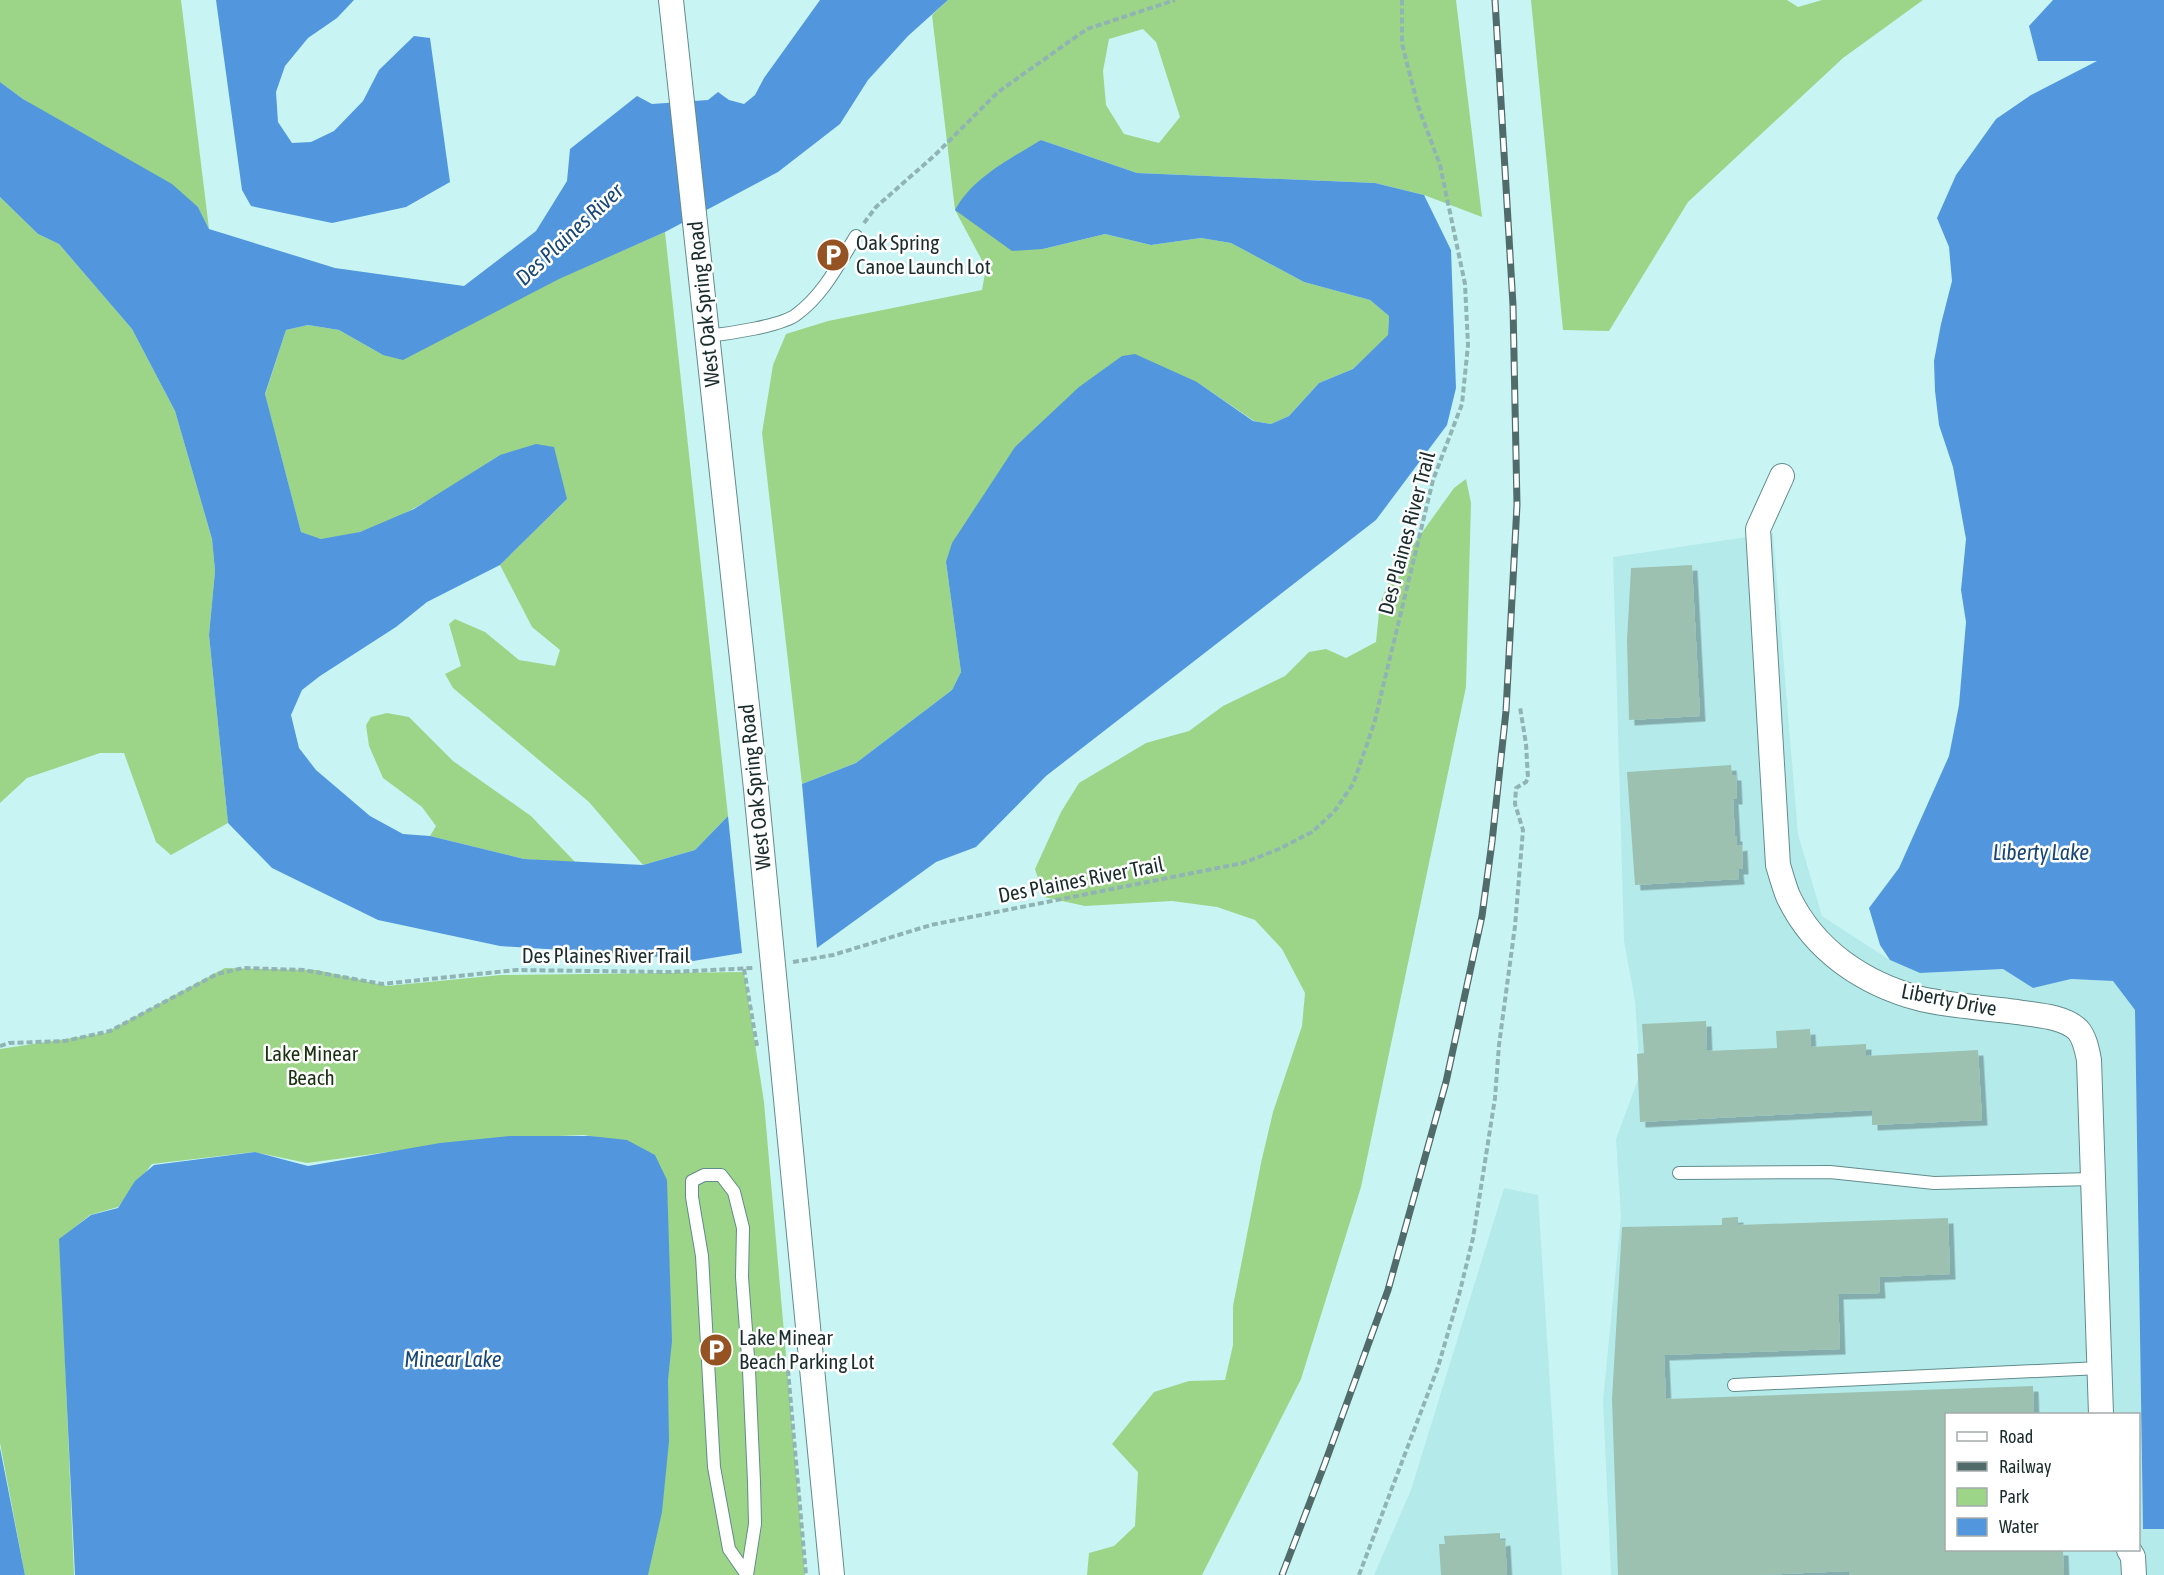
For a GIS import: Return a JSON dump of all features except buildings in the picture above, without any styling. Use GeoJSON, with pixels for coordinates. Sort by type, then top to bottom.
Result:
{"type":"FeatureCollection","features":[{"type":"Feature","properties":{"kind":"street","name":"West Oak Spring Road"},"geometry":{"type":"LineString","coordinates":[[671,0],[774,966],[831,1575]]}},
{"type":"Feature","properties":{"kind":"street","name":"Liberty Drive"},"geometry":{"type":"LineString","coordinates":[[1782,476],[1758,529],[1778,865],[1788,895],[1807,927],[1830,952],[1856,974],[1922,999],[2054,1017],[2077,1029],[2086,1045],[2089,1060],[2101,1413]]}},
{"type":"Feature","properties":{"kind":"street"},"geometry":{"type":"LineString","coordinates":[[2130,1551],[2133,1557],[2134,1575]]}},
{"type":"Feature","properties":{"kind":"lane"},"geometry":{"type":"LineString","coordinates":[[707,336],[735,333],[796,316],[822,290],[856,236]]}},
{"type":"Feature","properties":{"kind":"lane"},"geometry":{"type":"LineString","coordinates":[[1679,1173],[1830,1172],[1934,1183],[2093,1179]]}},
{"type":"Feature","properties":{"kind":"lane"},"geometry":{"type":"LineString","coordinates":[[704,1175],[722,1175],[734,1192],[743,1228],[742,1277],[755,1492],[755,1524],[747,1575],[729,1549],[714,1467],[702,1256],[692,1197],[692,1181],[704,1175]]}},
{"type":"Feature","properties":{"kind":"lane"},"geometry":{"type":"LineString","coordinates":[[1734,1385],[2100,1368]]}},
{"type":"Feature","properties":{"kind":"path"},"geometry":{"type":"LineString","coordinates":[[856,236],[876,207],[935,156],[998,92],[1087,29],[1175,0]]}},
{"type":"Feature","properties":{"kind":"path","name":"Des Plaines River Trail"},"geometry":{"type":"LineString","coordinates":[[0,1046],[9,1043],[65,1041],[110,1031],[143,1016],[217,974],[243,968],[304,970],[382,984],[516,970],[671,972],[774,966],[833,955],[931,925],[1243,863],[1279,849],[1312,832],[1334,812],[1353,784],[1374,724],[1433,480],[1462,404],[1468,345],[1465,284],[1440,165],[1418,106],[1402,44],[1402,0]]}},
{"type":"Feature","properties":{"kind":"path"},"geometry":{"type":"LineString","coordinates":[[1359,1575],[1438,1367],[1473,1238],[1495,1098],[1520,869],[1523,830],[1514,795],[1516,788],[1526,782],[1527,778],[1526,744],[1520,707]]}},
{"type":"Feature","properties":{"kind":"shaded area"},"geometry":{"type":"Polygon","coordinates":[[[1773,533],[1798,834],[1822,916],[1890,960],[1920,973],[2003,969],[2033,988],[2071,979],[2114,981],[2135,1010],[2143,1529],[2164,1529],[2164,1575],[1611,1575],[1603,1401],[1621,1216],[1616,1139],[1640,1074],[1635,1001],[1624,941],[1613,557],[1773,533]]]}},
{"type":"Feature","properties":{"kind":"shaded area"},"geometry":{"type":"Polygon","coordinates":[[[1504,1188],[1538,1195],[1562,1575],[1374,1575],[1411,1490],[1504,1188]]]}},
{"type":"Feature","properties":{"kind":"green space"},"geometry":{"type":"Polygon","coordinates":[[[0,0],[181,0],[209,229],[198,207],[23,99],[0,82],[0,0]]]}},
{"type":"Feature","properties":{"kind":"green space"},"geometry":{"type":"Polygon","coordinates":[[[948,0],[1456,0],[1482,217],[1424,195],[1375,183],[1137,173],[1041,140],[1043,249],[1105,234],[1151,245],[1201,238],[1231,243],[1304,282],[1370,300],[1389,316],[1388,336],[1353,369],[1319,383],[1289,416],[1271,424],[1254,421],[1197,382],[946,562],[961,672],[952,690],[856,763],[802,784],[762,433],[773,365],[786,334],[828,321],[982,290],[986,268],[955,210],[932,15],[948,0]],[[1143,29],[1109,39],[1103,71],[1106,105],[1124,134],[1159,143],[1180,117],[1156,42],[1143,29]]]}},
{"type":"Feature","properties":{"kind":"green space"},"geometry":{"type":"Polygon","coordinates":[[[1531,0],[1787,0],[1798,7],[1822,0],[1923,0],[1843,58],[1688,202],[1609,331],[1563,330],[1531,0]]]}},
{"type":"Feature","properties":{"kind":"green space"},"geometry":{"type":"Polygon","coordinates":[[[0,197],[38,234],[59,244],[132,329],[175,411],[212,539],[215,571],[209,635],[228,823],[171,855],[156,842],[124,753],[100,753],[27,778],[0,803],[0,197]]]}},
{"type":"Feature","properties":{"kind":"green space"},"geometry":{"type":"Polygon","coordinates":[[[665,232],[728,816],[695,850],[643,865],[589,802],[453,688],[445,674],[461,666],[449,624],[455,619],[485,632],[519,660],[555,666],[560,650],[532,627],[500,565],[567,499],[500,455],[416,508],[392,519],[346,536],[323,539],[315,537],[301,532],[265,395],[286,330],[308,325],[339,330],[383,355],[665,232]]]}},
{"type":"Feature","properties":{"kind":"green space"},"geometry":{"type":"Polygon","coordinates":[[[1466,479],[1471,503],[1466,687],[1361,1187],[1301,1379],[1202,1575],[1087,1575],[1089,1553],[1114,1546],[1135,1526],[1138,1472],[1112,1444],[1154,1392],[1189,1381],[1225,1380],[1233,1345],[1233,1306],[1261,1163],[1273,1112],[1302,1026],[1305,993],[1282,949],[1255,920],[1217,907],[1172,901],[1085,906],[1044,897],[1035,869],[1061,812],[1079,783],[1146,743],[1189,731],[1223,706],[1285,676],[1309,652],[1326,649],[1346,658],[1376,642],[1380,603],[1393,573],[1454,488],[1466,479]]]}},
{"type":"Feature","properties":{"kind":"green space"},"geometry":{"type":"Polygon","coordinates":[[[387,713],[409,717],[453,761],[531,816],[576,863],[524,859],[430,836],[436,826],[422,807],[383,778],[369,746],[366,725],[371,717],[387,713]]]}},
{"type":"Feature","properties":{"kind":"green space","name":"Lake Minear Beach"},"geometry":{"type":"Polygon","coordinates":[[[225,968],[317,970],[387,986],[501,975],[744,972],[764,1102],[805,1575],[645,1575],[627,1143],[584,1135],[484,1139],[307,1163],[254,1152],[152,1164],[118,1207],[90,1215],[60,1239],[74,1575],[25,1575],[0,1443],[0,1049],[105,1033],[225,968]]]}},
{"type":"Feature","properties":{"kind":"water"},"geometry":{"type":"Polygon","coordinates":[[[216,0],[354,0],[337,18],[308,38],[285,66],[276,92],[278,122],[292,143],[311,142],[334,131],[363,101],[379,70],[414,36],[430,38],[450,182],[406,207],[332,223],[251,206],[242,190],[216,0]]]}},
{"type":"Feature","properties":{"kind":"water","name":"Des Plaines River"},"geometry":{"type":"Polygon","coordinates":[[[820,0],[948,0],[908,36],[868,80],[840,124],[778,172],[665,232],[559,279],[403,360],[383,355],[339,330],[308,325],[286,330],[265,394],[301,532],[321,539],[360,532],[414,509],[500,455],[536,444],[554,447],[567,499],[500,565],[427,602],[396,627],[302,690],[291,715],[299,748],[316,770],[370,816],[403,834],[430,836],[524,859],[643,865],[695,850],[728,816],[742,953],[687,962],[652,956],[500,946],[378,920],[272,868],[228,823],[209,635],[215,571],[212,539],[175,411],[132,329],[59,244],[38,234],[0,197],[0,82],[23,99],[172,184],[198,207],[209,229],[335,268],[464,286],[536,231],[567,181],[570,149],[637,96],[652,104],[708,100],[718,92],[729,100],[744,104],[755,95],[764,78],[820,0]]]}},
{"type":"Feature","properties":{"kind":"water","name":"Liberty Lake"},"geometry":{"type":"Polygon","coordinates":[[[2053,0],[2164,0],[2164,1529],[2143,1529],[2135,1010],[2113,981],[2071,979],[2033,988],[2003,969],[1920,973],[1890,960],[1880,945],[1869,908],[1899,868],[1949,756],[1959,705],[1966,622],[1961,590],[1966,539],[1953,467],[1939,425],[1935,391],[1934,361],[1952,281],[1949,247],[1937,218],[1956,175],[1996,119],[2031,95],[2097,61],[2038,61],[2029,26],[2053,0]]]}},
{"type":"Feature","properties":{"kind":"water"},"geometry":{"type":"Polygon","coordinates":[[[1041,140],[1137,173],[1375,183],[1424,195],[1451,250],[1456,388],[1447,425],[1376,520],[1046,776],[976,847],[936,862],[817,948],[802,784],[856,763],[952,690],[961,672],[946,562],[952,543],[1015,447],[1079,387],[1122,356],[1135,354],[1197,382],[1253,421],[1271,424],[1289,416],[1319,383],[1353,369],[1388,335],[1389,316],[1370,300],[1304,282],[1231,243],[1201,238],[1151,245],[1105,234],[1043,249],[1012,251],[955,210],[982,178],[1041,140]]]}},
{"type":"Feature","properties":{"kind":"water","name":"Minear Lake"},"geometry":{"type":"Polygon","coordinates":[[[510,1136],[590,1136],[627,1140],[655,1155],[667,1180],[672,1341],[668,1380],[669,1441],[662,1512],[648,1575],[75,1575],[59,1239],[91,1215],[118,1208],[135,1181],[154,1165],[255,1152],[308,1166],[440,1143],[510,1136]]]}},
{"type":"Feature","properties":{"kind":"water"},"geometry":{"type":"Polygon","coordinates":[[[0,1448],[25,1575],[0,1575],[0,1448]]]}},
{"type":"Feature","properties":{"kind":"railway"},"geometry":{"type":"LineString","coordinates":[[1282,1575],[1388,1290],[1446,1082],[1482,916],[1506,711],[1517,505],[1513,305],[1495,0]]}},
{"type":"Feature","properties":{"kind":"place","name":"Oak Spring Canoe Launch Lot"},"geometry":{"type":"Point","coordinates":[833,255]}},
{"type":"Feature","properties":{"kind":"place","name":"Lake Minear Beach Parking Lot"},"geometry":{"type":"Point","coordinates":[716,1350]}}]}
